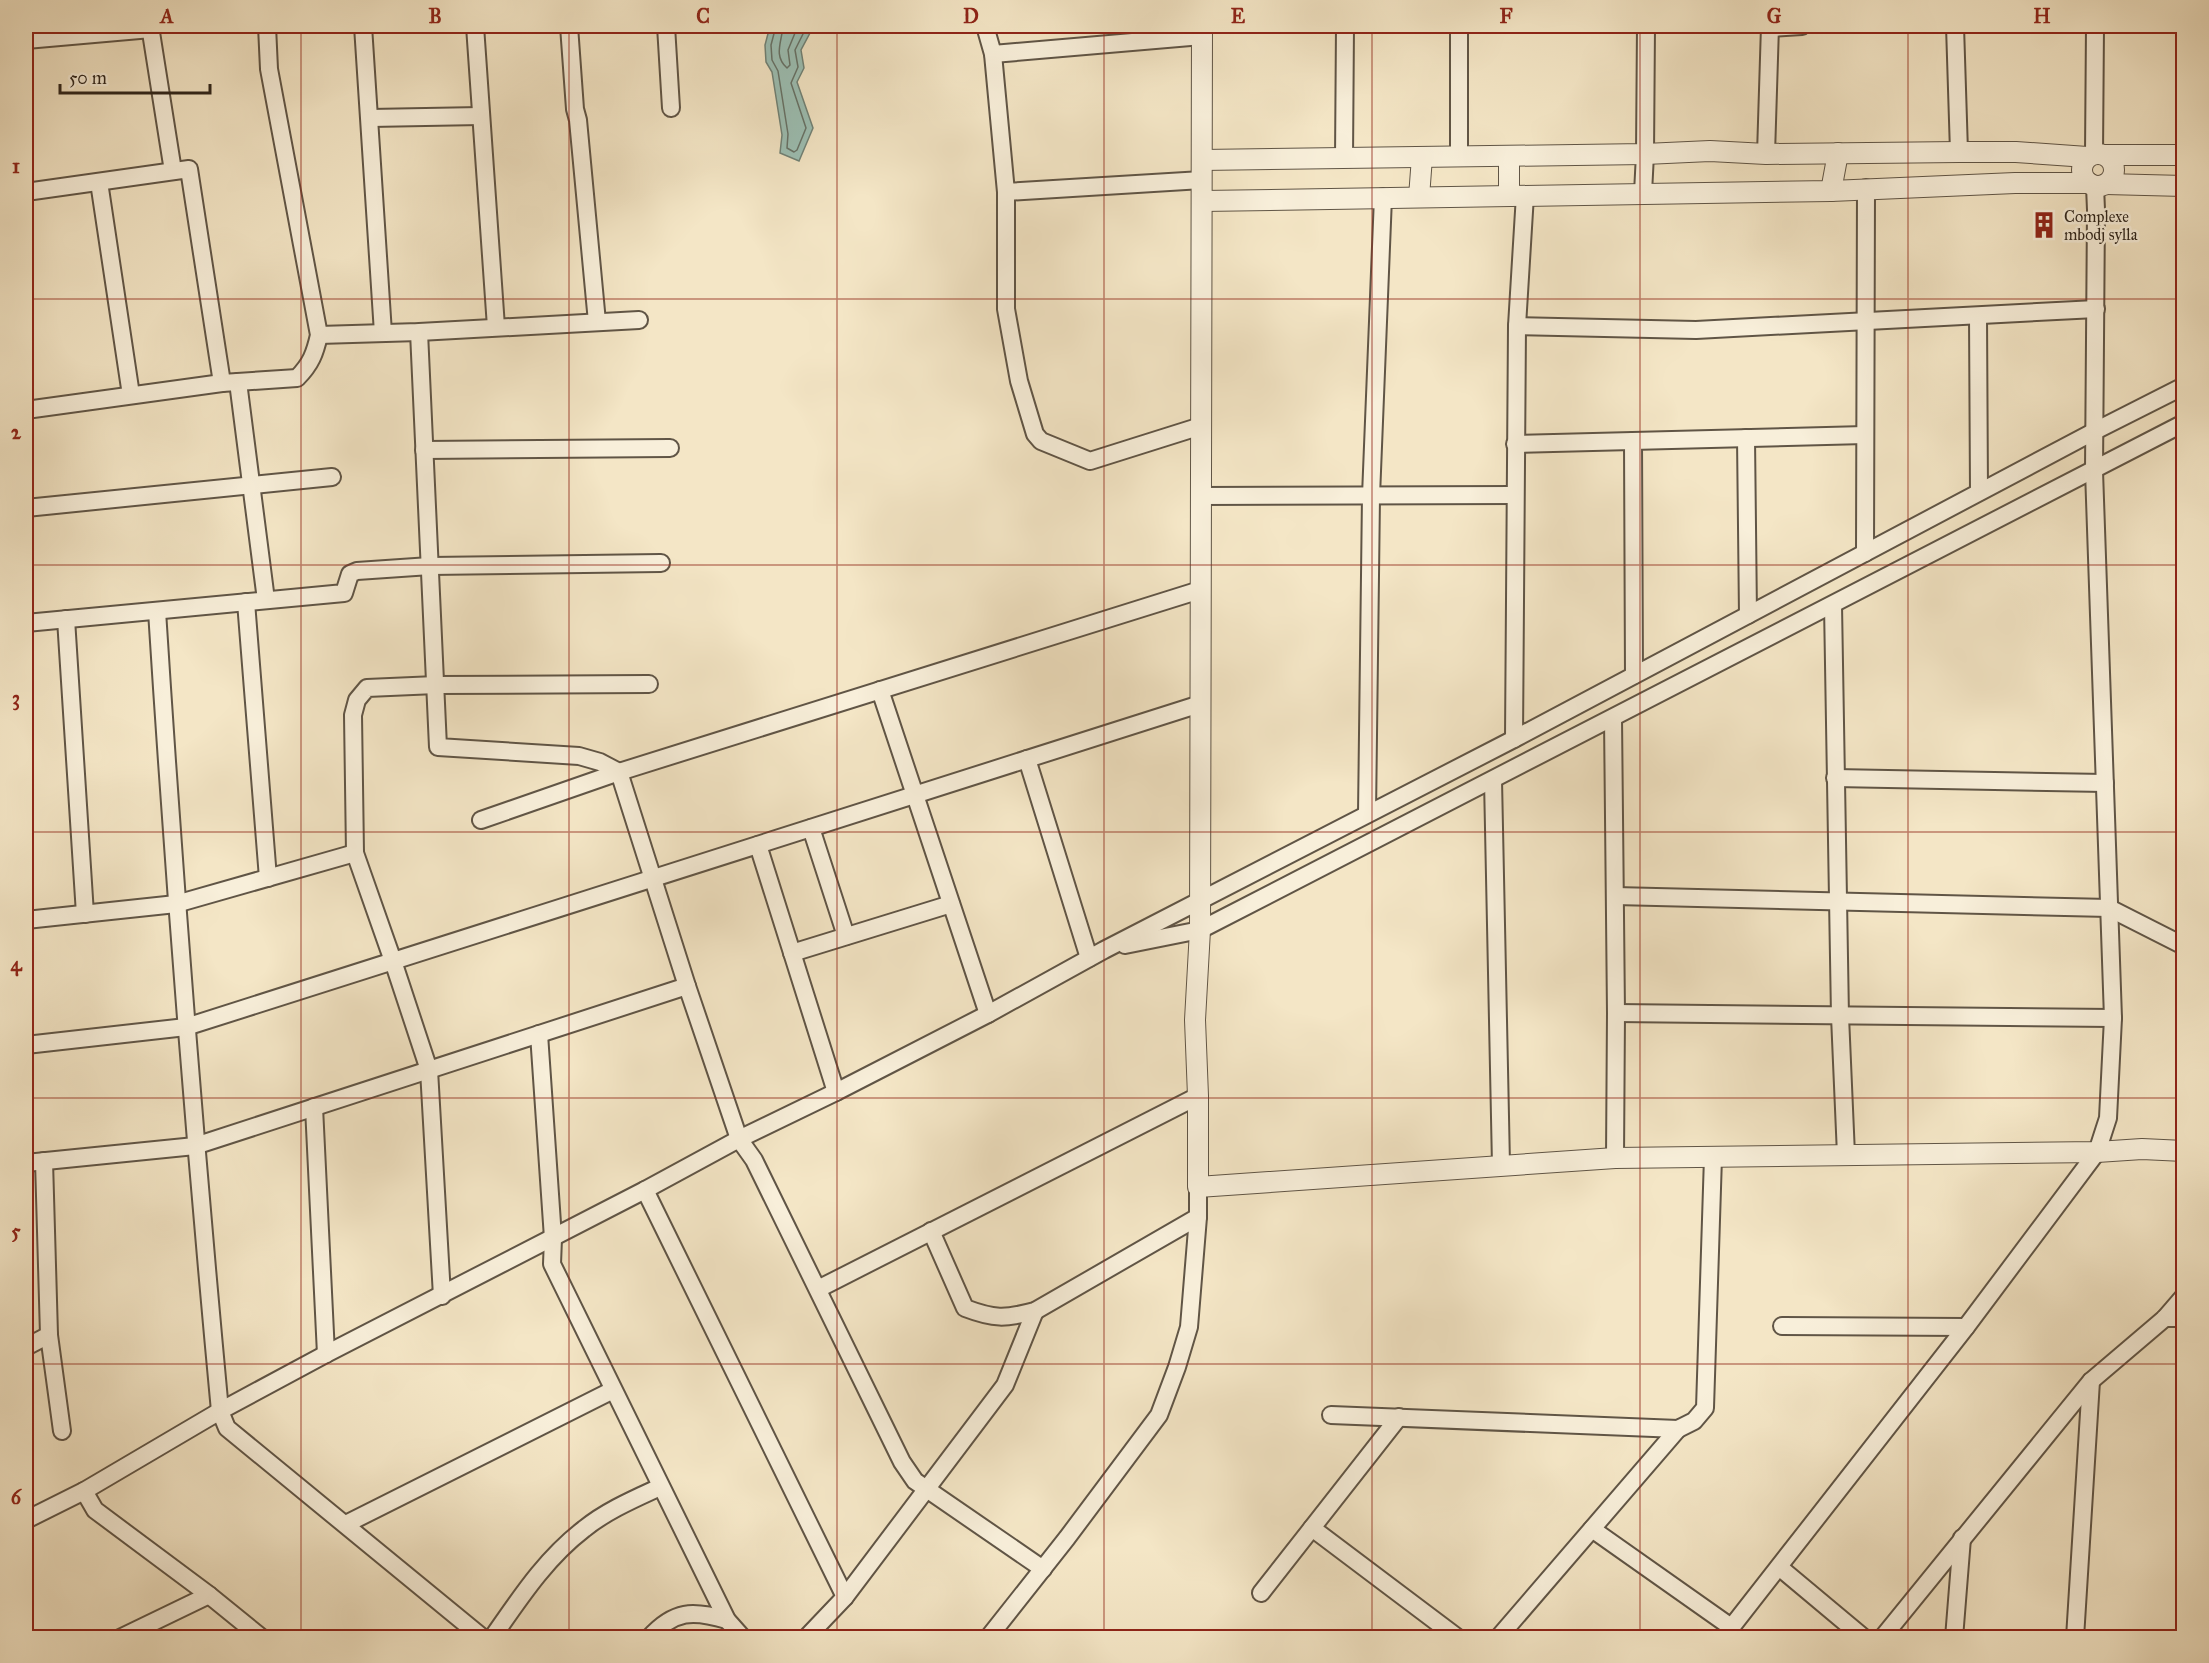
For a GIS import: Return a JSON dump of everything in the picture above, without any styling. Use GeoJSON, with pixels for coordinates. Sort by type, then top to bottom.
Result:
{"type":"FeatureCollection","features":[{"type":"Feature","properties":{"kind":"street"},"geometry":{"type":"LineString","coordinates":[[26,410],[230,383],[297,378],[308,366],[315,354],[319,335],[269,69],[267,26]]}},
{"type":"Feature","properties":{"kind":"street"},"geometry":{"type":"LineString","coordinates":[[363,26],[383,333]]}},
{"type":"Feature","properties":{"kind":"street"},"geometry":{"type":"LineString","coordinates":[[475,26],[496,327]]}},
{"type":"Feature","properties":{"kind":"street"},"geometry":{"type":"LineString","coordinates":[[569,26],[597,322]]}},
{"type":"Feature","properties":{"kind":"street"},"geometry":{"type":"LineString","coordinates":[[666,26],[671,108]]}},
{"type":"Feature","properties":{"kind":"street"},"geometry":{"type":"LineString","coordinates":[[985,26],[993,54],[1006,192],[1006,309],[1019,381],[1035,434],[1041,441],[1090,461],[1201,426]]}},
{"type":"Feature","properties":{"kind":"street"},"geometry":{"type":"LineString","coordinates":[[1344,158],[1345,26]]}},
{"type":"Feature","properties":{"kind":"street"},"geometry":{"type":"LineString","coordinates":[[1459,26],[1459,157]]}},
{"type":"Feature","properties":{"kind":"street"},"geometry":{"type":"LineString","coordinates":[[1643,193],[1646,26]]}},
{"type":"Feature","properties":{"kind":"street"},"geometry":{"type":"LineString","coordinates":[[1766,154],[1770,26],[1802,26]]}},
{"type":"Feature","properties":{"kind":"street"},"geometry":{"type":"LineString","coordinates":[[1955,26],[1959,152]]}},
{"type":"Feature","properties":{"kind":"street"},"geometry":{"type":"LineString","coordinates":[[2095,26],[2095,155]]}},
{"type":"Feature","properties":{"kind":"street"},"geometry":{"type":"LineString","coordinates":[[26,40],[150,27],[173,171]]}},
{"type":"Feature","properties":{"kind":"street"},"geometry":{"type":"LineString","coordinates":[[988,1638],[1159,1415],[1178,1367],[1189,1328],[1198,1217],[1198,1096],[1195,1020],[1200,930],[1202,31],[993,54]]}},
{"type":"Feature","properties":{"kind":"street"},"geometry":{"type":"LineString","coordinates":[[370,118],[481,116]]}},
{"type":"Feature","properties":{"kind":"street"},"geometry":{"type":"LineString","coordinates":[[1202,160],[1645,154],[1710,151],[1766,154],[2016,152],[2184,155]]}},
{"type":"Feature","properties":{"kind":"street"},"geometry":{"type":"LineString","coordinates":[[1831,191],[1838,153]]}},
{"type":"Feature","properties":{"kind":"street"},"geometry":{"type":"LineString","coordinates":[[2095,155],[2112,161],[2114,169],[2112,178],[2096,184],[2083,178],[2081,171],[2083,163],[2095,155]]}},
{"type":"Feature","properties":{"kind":"street"},"geometry":{"type":"LineString","coordinates":[[1509,156],[1517,195],[1514,739]]}},
{"type":"Feature","properties":{"kind":"street"},"geometry":{"type":"LineString","coordinates":[[1419,197],[1422,157]]}},
{"type":"Feature","properties":{"kind":"street"},"geometry":{"type":"LineString","coordinates":[[26,192],[189,169],[251,485],[266,600]]}},
{"type":"Feature","properties":{"kind":"street"},"geometry":{"type":"LineString","coordinates":[[1006,192],[1202,180]]}},
{"type":"Feature","properties":{"kind":"street"},"geometry":{"type":"LineString","coordinates":[[99,182],[131,395]]}},
{"type":"Feature","properties":{"kind":"street"},"geometry":{"type":"LineString","coordinates":[[1592,1529],[1727,1632],[1966,1327],[2097,1152],[2108,1118],[2113,1018],[2094,471],[2096,184]]}},
{"type":"Feature","properties":{"kind":"street"},"geometry":{"type":"LineString","coordinates":[[1202,201],[1831,191],[1866,188],[2096,184],[2184,186]]}},
{"type":"Feature","properties":{"kind":"street"},"geometry":{"type":"LineString","coordinates":[[1865,553],[1866,188]]}},
{"type":"Feature","properties":{"kind":"street"},"geometry":{"type":"LineString","coordinates":[[1367,814],[1371,496],[1383,198]]}},
{"type":"Feature","properties":{"kind":"street"},"geometry":{"type":"LineString","coordinates":[[1517,326],[1696,330],[2096,309]]}},
{"type":"Feature","properties":{"kind":"street"},"geometry":{"type":"LineString","coordinates":[[1978,316],[1979,492]]}},
{"type":"Feature","properties":{"kind":"street"},"geometry":{"type":"LineString","coordinates":[[319,335],[639,320]]}},
{"type":"Feature","properties":{"kind":"street"},"geometry":{"type":"LineString","coordinates":[[419,332],[438,747],[579,756],[600,762],[619,772],[687,986],[739,1139],[754,1160],[902,1462],[915,1481],[1043,1569]]}},
{"type":"Feature","properties":{"kind":"street"},"geometry":{"type":"LineString","coordinates":[[26,1520],[84,1491],[220,1411],[326,1354],[442,1296],[739,1139],[988,1014],[1096,954],[1514,739],[2184,386]]}},
{"type":"Feature","properties":{"kind":"street"},"geometry":{"type":"LineString","coordinates":[[1096,954],[1200,930],[2184,423]]}},
{"type":"Feature","properties":{"kind":"street"},"geometry":{"type":"LineString","coordinates":[[1515,444],[1865,435]]}},
{"type":"Feature","properties":{"kind":"street"},"geometry":{"type":"LineString","coordinates":[[1746,438],[1748,615]]}},
{"type":"Feature","properties":{"kind":"street"},"geometry":{"type":"LineString","coordinates":[[1633,441],[1634,675]]}},
{"type":"Feature","properties":{"kind":"street"},"geometry":{"type":"LineString","coordinates":[[424,450],[670,448]]}},
{"type":"Feature","properties":{"kind":"street"},"geometry":{"type":"LineString","coordinates":[[26,508],[332,477]]}},
{"type":"Feature","properties":{"kind":"street"},"geometry":{"type":"LineString","coordinates":[[1200,496],[1515,495]]}},
{"type":"Feature","properties":{"kind":"street"},"geometry":{"type":"LineString","coordinates":[[26,623],[344,593],[350,574],[357,571],[430,566],[661,563]]}},
{"type":"Feature","properties":{"kind":"street"},"geometry":{"type":"LineString","coordinates":[[481,820],[619,772],[1200,590]]}},
{"type":"Feature","properties":{"kind":"street"},"geometry":{"type":"LineString","coordinates":[[246,602],[267,878]]}},
{"type":"Feature","properties":{"kind":"street"},"geometry":{"type":"LineString","coordinates":[[1833,605],[1840,1016],[1846,1155]]}},
{"type":"Feature","properties":{"kind":"street"},"geometry":{"type":"LineString","coordinates":[[157,611],[176,904],[195,1146],[220,1411],[227,1428],[483,1638]]}},
{"type":"Feature","properties":{"kind":"street"},"geometry":{"type":"LineString","coordinates":[[66,619],[85,914]]}},
{"type":"Feature","properties":{"kind":"street"},"geometry":{"type":"LineString","coordinates":[[442,1296],[429,1070],[354,853],[352,748],[353,715],[357,700],[367,688],[649,684]]}},
{"type":"Feature","properties":{"kind":"street"},"geometry":{"type":"LineString","coordinates":[[880,690],[988,1014]]}},
{"type":"Feature","properties":{"kind":"street"},"geometry":{"type":"LineString","coordinates":[[26,1045],[186,1027],[1200,704]]}},
{"type":"Feature","properties":{"kind":"street"},"geometry":{"type":"LineString","coordinates":[[1613,718],[1615,1158]]}},
{"type":"Feature","properties":{"kind":"street"},"geometry":{"type":"LineString","coordinates":[[1027,759],[1096,954]]}},
{"type":"Feature","properties":{"kind":"street"},"geometry":{"type":"LineString","coordinates":[[1835,778],[2105,783]]}},
{"type":"Feature","properties":{"kind":"street"},"geometry":{"type":"LineString","coordinates":[[1493,780],[1501,1165]]}},
{"type":"Feature","properties":{"kind":"street"},"geometry":{"type":"LineString","coordinates":[[811,828],[846,936]]}},
{"type":"Feature","properties":{"kind":"street"},"geometry":{"type":"LineString","coordinates":[[758,845],[836,1092]]}},
{"type":"Feature","properties":{"kind":"street"},"geometry":{"type":"LineString","coordinates":[[26,920],[176,904],[354,853]]}},
{"type":"Feature","properties":{"kind":"street"},"geometry":{"type":"LineString","coordinates":[[1615,896],[2109,908],[2184,946]]}},
{"type":"Feature","properties":{"kind":"street"},"geometry":{"type":"LineString","coordinates":[[792,953],[951,904]]}},
{"type":"Feature","properties":{"kind":"street"},"geometry":{"type":"LineString","coordinates":[[26,1163],[195,1146],[687,986]]}},
{"type":"Feature","properties":{"kind":"street"},"geometry":{"type":"LineString","coordinates":[[1616,1013],[2113,1018]]}},
{"type":"Feature","properties":{"kind":"street"},"geometry":{"type":"LineString","coordinates":[[539,1034],[553,1238],[552,1264],[727,1620],[743,1638]]}},
{"type":"Feature","properties":{"kind":"street"},"geometry":{"type":"LineString","coordinates":[[818,1289],[1198,1096]]}},
{"type":"Feature","properties":{"kind":"street"},"geometry":{"type":"LineString","coordinates":[[314,1107],[326,1354]]}},
{"type":"Feature","properties":{"kind":"street"},"geometry":{"type":"LineString","coordinates":[[1198,1186],[1615,1158],[2097,1152],[2142,1149],[2184,1151]]}},
{"type":"Feature","properties":{"kind":"street"},"geometry":{"type":"LineString","coordinates":[[1498,1638],[1678,1429],[1694,1421],[1706,1408],[1713,1157]]}},
{"type":"Feature","properties":{"kind":"street"},"geometry":{"type":"LineString","coordinates":[[44,1161],[49,1335],[62,1431]]}},
{"type":"Feature","properties":{"kind":"street"},"geometry":{"type":"LineString","coordinates":[[645,1190],[844,1597]]}},
{"type":"Feature","properties":{"kind":"street"},"geometry":{"type":"LineString","coordinates":[[931,1232],[965,1308],[988,1317],[1012,1317],[1035,1311],[1198,1217]]}},
{"type":"Feature","properties":{"kind":"street"},"geometry":{"type":"LineString","coordinates":[[1882,1638],[2091,1381],[2165,1318],[2184,1296]]}},
{"type":"Feature","properties":{"kind":"street"},"geometry":{"type":"LineString","coordinates":[[806,1638],[844,1597],[1005,1385],[1035,1311]]}},
{"type":"Feature","properties":{"kind":"street"},"geometry":{"type":"LineString","coordinates":[[2165,1318],[2184,1318]]}},
{"type":"Feature","properties":{"kind":"street"},"geometry":{"type":"LineString","coordinates":[[1782,1326],[1966,1327]]}},
{"type":"Feature","properties":{"kind":"street"},"geometry":{"type":"LineString","coordinates":[[26,1347],[49,1335]]}},
{"type":"Feature","properties":{"kind":"street"},"geometry":{"type":"LineString","coordinates":[[2075,1638],[2091,1381]]}},
{"type":"Feature","properties":{"kind":"street"},"geometry":{"type":"LineString","coordinates":[[346,1524],[613,1390]]}},
{"type":"Feature","properties":{"kind":"street"},"geometry":{"type":"LineString","coordinates":[[1331,1415],[1678,1429]]}},
{"type":"Feature","properties":{"kind":"street"},"geometry":{"type":"LineString","coordinates":[[1261,1593],[1399,1417]]}},
{"type":"Feature","properties":{"kind":"street"},"geometry":{"type":"LineString","coordinates":[[492,1638],[532,1579],[555,1553],[585,1527],[621,1505],[660,1487]]}},
{"type":"Feature","properties":{"kind":"street"},"geometry":{"type":"LineString","coordinates":[[84,1491],[95,1510],[209,1595],[262,1638]]}},
{"type":"Feature","properties":{"kind":"street"},"geometry":{"type":"LineString","coordinates":[[1312,1528],[1458,1638]]}},
{"type":"Feature","properties":{"kind":"street"},"geometry":{"type":"LineString","coordinates":[[1954,1638],[1962,1538]]}},
{"type":"Feature","properties":{"kind":"street"},"geometry":{"type":"LineString","coordinates":[[1779,1567],[1864,1638]]}},
{"type":"Feature","properties":{"kind":"street"},"geometry":{"type":"LineString","coordinates":[[120,1638],[209,1595]]}},
{"type":"Feature","properties":{"kind":"street"},"geometry":{"type":"LineString","coordinates":[[649,1638],[655,1630],[681,1614],[701,1612],[727,1620]]}},
{"type":"Feature","properties":{"kind":"water"},"geometry":{"type":"Polygon","coordinates":[[[770,26],[807,26],[810,33],[801,50],[804,68],[797,82],[813,128],[799,161],[780,153],[782,135],[772,72],[766,62],[765,45],[770,26]]]}},
{"type":"Feature","properties":{"kind":"place","name":"Complexe mbodj sylla"},"geometry":{"type":"Point","coordinates":[2044,225]}}]}
